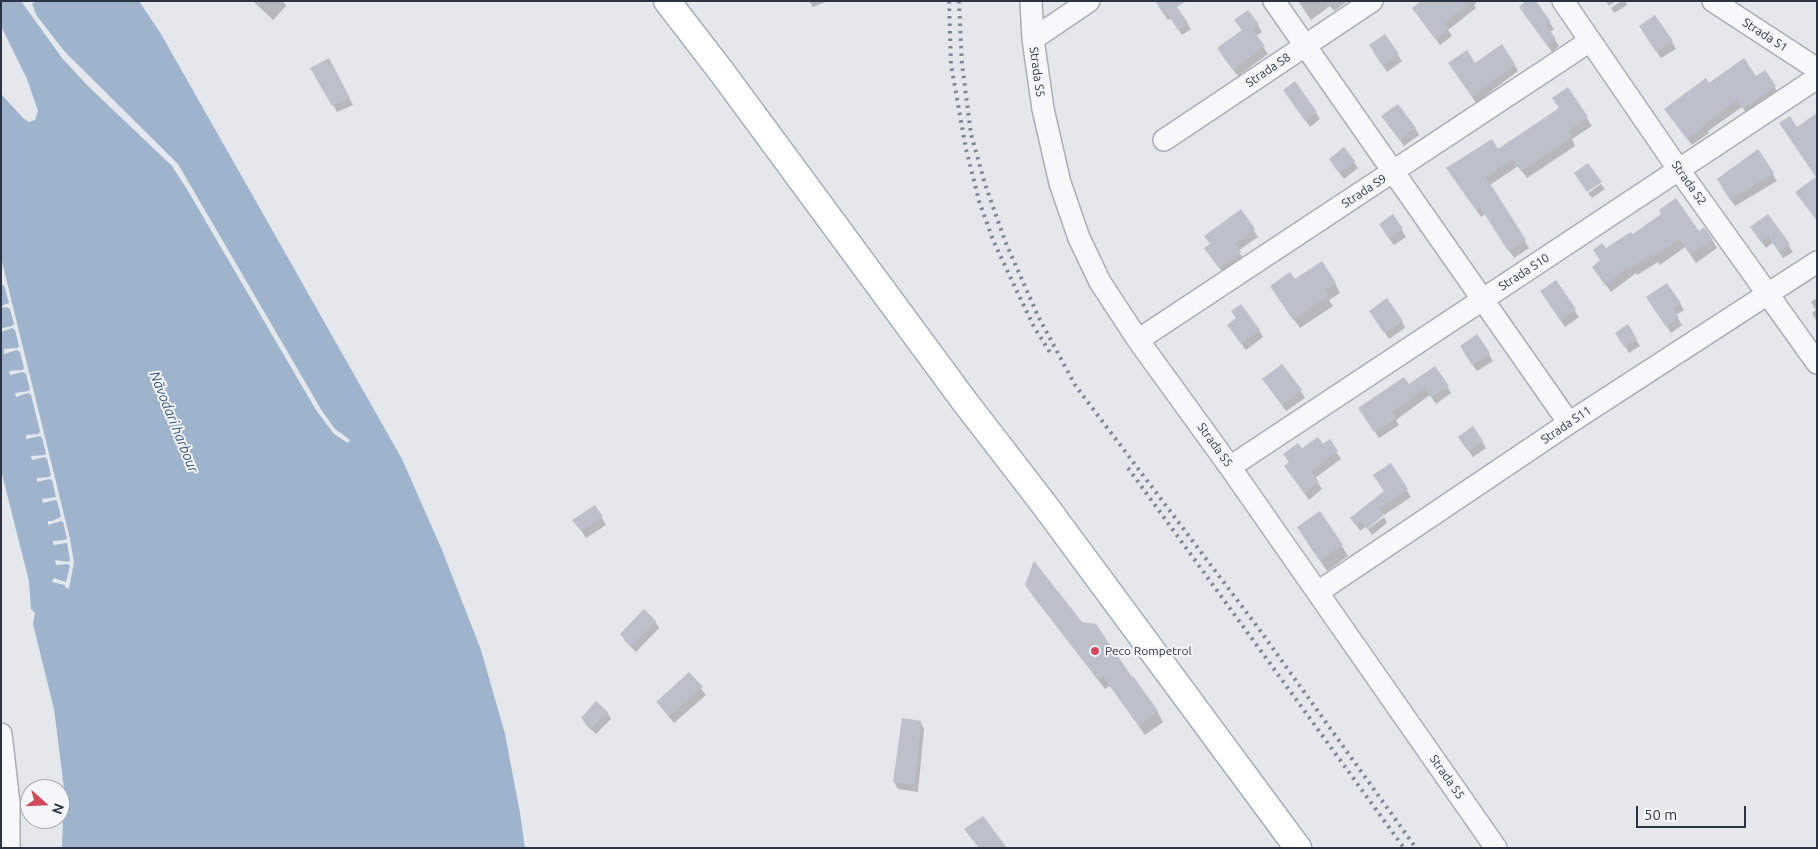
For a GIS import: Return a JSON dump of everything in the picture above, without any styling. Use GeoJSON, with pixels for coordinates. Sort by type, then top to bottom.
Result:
{"type":"FeatureCollection","features":[{"type":"Feature","properties":{"kind":"main road"},"geometry":{"type":"LineString","coordinates":[[672,3],[965,402],[1043,503],[1298,848]]}},
{"type":"Feature","properties":{"kind":"street","name":"Strada S5"},"geometry":{"type":"LineString","coordinates":[[1031,1],[1033,39],[1043,110],[1060,183],[1076,229],[1100,282],[1138,340],[1230,466],[1496,848]]}},
{"type":"Feature","properties":{"kind":"street"},"geometry":{"type":"LineString","coordinates":[[1033,39],[1089,1]]}},
{"type":"Feature","properties":{"kind":"street"},"geometry":{"type":"LineString","coordinates":[[1274,1],[1569,423]]}},
{"type":"Feature","properties":{"kind":"street","name":"Strada S8"},"geometry":{"type":"LineString","coordinates":[[1164,140],[1372,1]]}},
{"type":"Feature","properties":{"kind":"street","name":"Strada S2"},"geometry":{"type":"LineString","coordinates":[[1563,1],[1679,170],[1817,363]]}},
{"type":"Feature","properties":{"kind":"street","name":"Strada S1"},"geometry":{"type":"LineString","coordinates":[[1713,1],[1817,69]]}},
{"type":"Feature","properties":{"kind":"street","name":"Strada S9"},"geometry":{"type":"LineString","coordinates":[[1138,340],[1590,41]]}},
{"type":"Feature","properties":{"kind":"street","name":"Strada S10"},"geometry":{"type":"LineString","coordinates":[[1230,466],[1817,78]]}},
{"type":"Feature","properties":{"kind":"street","name":"Strada S11"},"geometry":{"type":"LineString","coordinates":[[1318,592],[1569,423],[1817,262]]}},
{"type":"Feature","properties":{"kind":"street"},"geometry":{"type":"LineString","coordinates":[[1,734],[9,803],[9,848]]}},
{"type":"Feature","properties":{"kind":"water","name":"Năvodari harbour"},"geometry":{"type":"Polygon","coordinates":[[[1,1],[21,1],[62,58],[87,85],[172,166],[316,410],[334,434],[348,443],[350,440],[335,429],[322,411],[178,164],[65,52],[37,16],[32,4],[36,1],[139,1],[161,34],[402,459],[442,550],[481,650],[505,734],[525,848],[62,848],[63,829],[70,829],[70,779],[63,779],[54,709],[33,624],[35,613],[31,609],[29,581],[1,470],[1,332],[12,328],[15,330],[19,346],[17,348],[4,349],[4,354],[17,350],[20,352],[24,368],[23,370],[9,371],[10,375],[23,372],[26,374],[30,389],[15,393],[16,397],[28,393],[31,395],[40,431],[39,434],[26,435],[26,439],[40,436],[42,438],[45,455],[31,456],[32,460],[45,457],[51,475],[49,477],[37,478],[37,482],[52,480],[56,497],[42,499],[43,503],[57,501],[61,517],[48,521],[48,525],[63,522],[67,538],[65,540],[53,541],[53,545],[67,543],[69,562],[55,560],[56,565],[68,564],[70,566],[66,582],[54,578],[52,582],[65,585],[69,589],[74,562],[1,258],[1,94],[29,122],[35,120],[38,111],[27,79],[1,26],[1,1]]]}},
{"type":"Feature","properties":{"kind":"water"},"geometry":{"type":"Polygon","coordinates":[[[4,285],[9,303],[1,306],[1,286],[4,285]]]}},
{"type":"Feature","properties":{"kind":"water"},"geometry":{"type":"Polygon","coordinates":[[[7,307],[10,309],[14,324],[3,328],[1,327],[1,308],[7,307]]]}},
{"type":"Feature","properties":{"kind":"building"},"geometry":{"type":"Polygon","coordinates":[[[1155,1],[1186,1],[1177,7],[1188,23],[1178,30],[1167,13],[1164,15],[1155,1]]]}},
{"type":"Feature","properties":{"kind":"building"},"geometry":{"type":"Polygon","coordinates":[[[1421,1],[1472,1],[1445,23],[1449,29],[1435,39],[1412,8],[1421,1]]]}},
{"type":"Feature","properties":{"kind":"building"},"geometry":{"type":"Polygon","coordinates":[[[1526,1],[1536,1],[1551,22],[1546,25],[1556,39],[1547,45],[1519,7],[1526,1]]]}},
{"type":"Feature","properties":{"kind":"building"},"geometry":{"type":"Polygon","coordinates":[[[1248,10],[1259,24],[1252,29],[1265,46],[1233,70],[1217,48],[1242,30],[1234,20],[1248,10]]]}},
{"type":"Feature","properties":{"kind":"building"},"geometry":{"type":"Polygon","coordinates":[[[1655,15],[1673,41],[1656,52],[1639,26],[1655,15]]]}},
{"type":"Feature","properties":{"kind":"building"},"geometry":{"type":"Polygon","coordinates":[[[1385,34],[1399,54],[1382,65],[1369,45],[1385,34]]]}},
{"type":"Feature","properties":{"kind":"building"},"geometry":{"type":"Polygon","coordinates":[[[1502,44],[1515,64],[1472,97],[1448,63],[1467,50],[1475,63],[1502,44]]]}},
{"type":"Feature","properties":{"kind":"building"},"geometry":{"type":"Polygon","coordinates":[[[329,58],[350,98],[332,106],[310,68],[329,58]]]}},
{"type":"Feature","properties":{"kind":"building"},"geometry":{"type":"Polygon","coordinates":[[[1744,58],[1756,76],[1765,70],[1776,86],[1743,109],[1737,100],[1687,139],[1664,109],[1706,78],[1709,83],[1744,58]]]}},
{"type":"Feature","properties":{"kind":"building"},"geometry":{"type":"Polygon","coordinates":[[[1295,81],[1317,112],[1305,121],[1283,90],[1295,81]]]}},
{"type":"Feature","properties":{"kind":"building"},"geometry":{"type":"Polygon","coordinates":[[[1568,87],[1588,117],[1568,131],[1572,137],[1521,171],[1513,159],[1486,177],[1526,240],[1508,251],[1480,207],[1476,210],[1446,168],[1492,139],[1498,149],[1559,108],[1552,98],[1568,87]]]}},
{"type":"Feature","properties":{"kind":"building"},"geometry":{"type":"Polygon","coordinates":[[[1398,104],[1416,128],[1400,140],[1381,116],[1398,104]]]}},
{"type":"Feature","properties":{"kind":"building"},"geometry":{"type":"Polygon","coordinates":[[[1817,113],[1817,221],[1795,192],[1816,177],[1779,123],[1790,116],[1797,127],[1817,113]]]}},
{"type":"Feature","properties":{"kind":"building"},"geometry":{"type":"Polygon","coordinates":[[[1344,147],[1355,161],[1339,173],[1329,159],[1344,147]]]}},
{"type":"Feature","properties":{"kind":"building"},"geometry":{"type":"Polygon","coordinates":[[[1758,149],[1774,173],[1730,200],[1717,179],[1758,149]]]}},
{"type":"Feature","properties":{"kind":"building"},"geometry":{"type":"Polygon","coordinates":[[[1588,163],[1602,182],[1587,192],[1574,173],[1588,163]]]}},
{"type":"Feature","properties":{"kind":"building"},"geometry":{"type":"Polygon","coordinates":[[[1676,198],[1699,231],[1704,227],[1713,239],[1691,255],[1679,239],[1654,257],[1652,254],[1631,268],[1630,266],[1605,285],[1592,267],[1600,260],[1593,250],[1602,243],[1606,248],[1631,232],[1633,234],[1661,214],[1659,210],[1676,198]]]}},
{"type":"Feature","properties":{"kind":"building"},"geometry":{"type":"Polygon","coordinates":[[[1241,209],[1255,229],[1235,244],[1241,252],[1219,268],[1204,248],[1210,244],[1204,236],[1241,209]]]}},
{"type":"Feature","properties":{"kind":"building"},"geometry":{"type":"Polygon","coordinates":[[[1393,214],[1403,229],[1389,239],[1379,224],[1393,214]]]}},
{"type":"Feature","properties":{"kind":"building"},"geometry":{"type":"Polygon","coordinates":[[[1768,214],[1790,244],[1779,252],[1768,236],[1761,242],[1750,227],[1768,214]]]}},
{"type":"Feature","properties":{"kind":"building"},"geometry":{"type":"Polygon","coordinates":[[[1322,261],[1336,283],[1325,290],[1328,296],[1293,320],[1270,286],[1290,272],[1295,279],[1322,261]]]}},
{"type":"Feature","properties":{"kind":"building"},"geometry":{"type":"Polygon","coordinates":[[[1556,280],[1576,309],[1560,320],[1540,291],[1556,280]]]}},
{"type":"Feature","properties":{"kind":"building"},"geometry":{"type":"Polygon","coordinates":[[[1667,283],[1681,303],[1673,308],[1679,318],[1666,327],[1646,297],[1667,283]]]}},
{"type":"Feature","properties":{"kind":"building"},"geometry":{"type":"Polygon","coordinates":[[[1387,298],[1403,321],[1384,333],[1369,311],[1387,298]]]}},
{"type":"Feature","properties":{"kind":"building"},"geometry":{"type":"Polygon","coordinates":[[[1241,304],[1260,330],[1241,344],[1227,325],[1236,318],[1231,311],[1241,304]]]}},
{"type":"Feature","properties":{"kind":"building"},"geometry":{"type":"Polygon","coordinates":[[[1628,324],[1637,339],[1624,347],[1615,333],[1628,324]]]}},
{"type":"Feature","properties":{"kind":"building"},"geometry":{"type":"Polygon","coordinates":[[[1477,334],[1490,353],[1472,365],[1460,346],[1477,334]]]}},
{"type":"Feature","properties":{"kind":"building"},"geometry":{"type":"Polygon","coordinates":[[[1282,364],[1302,390],[1282,405],[1262,379],[1282,364]]]}},
{"type":"Feature","properties":{"kind":"building"},"geometry":{"type":"Polygon","coordinates":[[[1435,366],[1449,386],[1431,397],[1425,388],[1392,412],[1396,418],[1374,432],[1358,408],[1404,377],[1409,384],[1435,366]]]}},
{"type":"Feature","properties":{"kind":"building"},"geometry":{"type":"Polygon","coordinates":[[[1473,426],[1483,441],[1468,451],[1458,437],[1473,426]]]}},
{"type":"Feature","properties":{"kind":"building"},"geometry":{"type":"Polygon","coordinates":[[[1318,437],[1323,444],[1330,439],[1338,451],[1311,471],[1319,482],[1304,493],[1284,466],[1289,462],[1283,454],[1298,443],[1302,448],[1318,437]]]}},
{"type":"Feature","properties":{"kind":"building"},"geometry":{"type":"Polygon","coordinates":[[[1391,463],[1408,489],[1379,509],[1384,515],[1367,529],[1361,521],[1355,525],[1350,518],[1384,491],[1373,475],[1391,463]]]}},
{"type":"Feature","properties":{"kind":"building"},"geometry":{"type":"Polygon","coordinates":[[[595,505],[603,517],[581,531],[572,520],[595,505]]]}},
{"type":"Feature","properties":{"kind":"building"},"geometry":{"type":"Polygon","coordinates":[[[1320,511],[1343,545],[1319,560],[1297,527],[1320,511]]]}},
{"type":"Feature","properties":{"kind":"building"},"geometry":{"type":"Polygon","coordinates":[[[1034,561],[1082,622],[1096,624],[1158,711],[1138,725],[1103,676],[1098,679],[1025,585],[1034,561]]]}},
{"type":"Feature","properties":{"kind":"building"},"geometry":{"type":"Polygon","coordinates":[[[644,609],[656,621],[632,646],[620,634],[644,609]]]}},
{"type":"Feature","properties":{"kind":"building"},"geometry":{"type":"Polygon","coordinates":[[[689,672],[703,687],[669,716],[656,702],[689,672]]]}},
{"type":"Feature","properties":{"kind":"building"},"geometry":{"type":"Polygon","coordinates":[[[596,701],[608,712],[591,728],[581,718],[596,701]]]}},
{"type":"Feature","properties":{"kind":"building"},"geometry":{"type":"Polygon","coordinates":[[[902,718],[921,721],[915,785],[893,782],[902,718]]]}},
{"type":"Feature","properties":{"kind":"building"},"geometry":{"type":"Polygon","coordinates":[[[983,816],[1007,848],[979,848],[964,829],[983,816]]]}},
{"type":"Feature","properties":{"kind":"railway"},"geometry":{"type":"LineString","coordinates":[[949,1],[951,65],[966,149],[979,201],[993,240],[1014,285],[1034,327],[1051,354]]}},
{"type":"Feature","properties":{"kind":"railway"},"geometry":{"type":"LineString","coordinates":[[959,1],[962,64],[971,134],[985,184],[1005,241],[1038,316],[1075,385],[1259,629],[1416,848]]}},
{"type":"Feature","properties":{"kind":"railway"},"geometry":{"type":"LineString","coordinates":[[1128,468],[1404,848]]}},
{"type":"Feature","properties":{"kind":"place","name":"Peco Rompetrol"},"geometry":{"type":"Point","coordinates":[1095,651]}}]}
